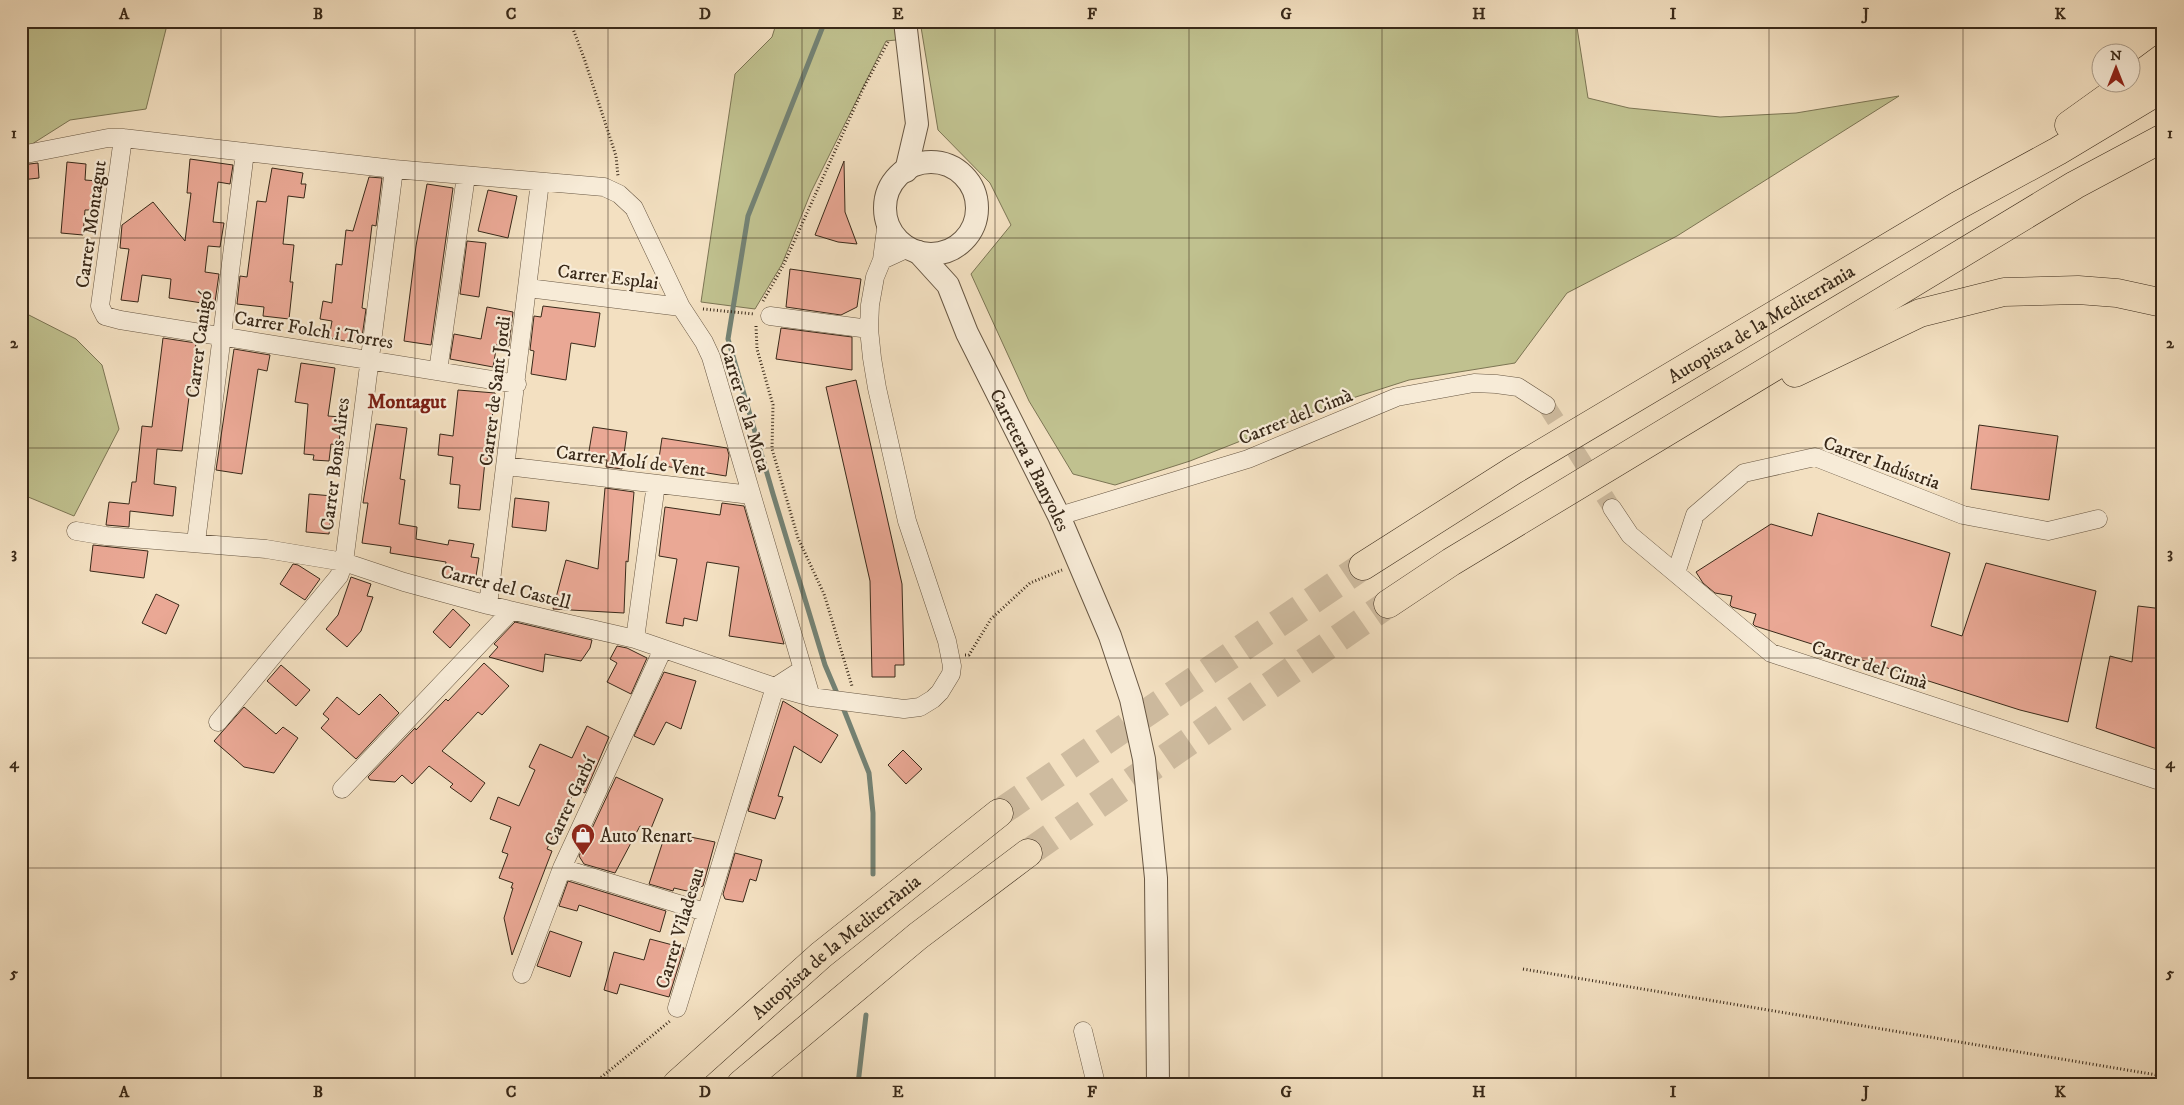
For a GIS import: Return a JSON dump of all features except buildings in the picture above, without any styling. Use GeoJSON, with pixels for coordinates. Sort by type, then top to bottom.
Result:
{"type":"FeatureCollection","features":[{"type":"Feature","properties":{"kind":"highway"},"geometry":{"type":"LineString","coordinates":[[2142,73],[2163,58]]}},
{"type":"Feature","properties":{"kind":"highway","name":"Autopista de la Mediterrània"},"geometry":{"type":"LineString","coordinates":[[1363,566],[1514,470],[1959,205],[2058,151],[2163,88]]}},
{"type":"Feature","properties":{"kind":"highway"},"geometry":{"type":"LineString","coordinates":[[1959,205],[2116,92]]}},
{"type":"Feature","properties":{"kind":"highway"},"geometry":{"type":"LineString","coordinates":[[1388,604],[1484,542],[2075,185],[2163,138]]}},
{"type":"Feature","properties":{"kind":"highway"},"geometry":{"type":"LineString","coordinates":[[1484,542],[1767,387],[1920,313],[2004,292],[2042,290],[2117,293],[2163,303]]}},
{"type":"Feature","properties":{"kind":"highway","name":"Autopista de la Mediterrània"},"geometry":{"type":"LineString","coordinates":[[677,1084],[821,955],[999,813]]}},
{"type":"Feature","properties":{"kind":"highway"},"geometry":{"type":"LineString","coordinates":[[741,1084],[918,936],[1028,853]]}},
{"type":"Feature","properties":{"kind":"street"},"geometry":{"type":"LineString","coordinates":[[898,29],[917,124],[927,144],[948,166],[966,180],[976,201],[974,223],[961,242],[952,266],[948,285]]}},
{"type":"Feature","properties":{"kind":"street"},"geometry":{"type":"LineString","coordinates":[[906,171],[917,124]]}},
{"type":"Feature","properties":{"kind":"street","name":"Carrer de la Mota"},"geometry":{"type":"LineString","coordinates":[[21,155],[108,138],[123,138],[394,169],[604,187],[619,194],[634,208],[682,307],[711,357],[803,669],[820,698]]}},
{"type":"Feature","properties":{"kind":"street","name":"Carrer Montagut"},"geometry":{"type":"LineString","coordinates":[[105,316],[100,306],[123,138]]}},
{"type":"Feature","properties":{"kind":"street","name":"Carrer Canigó"},"geometry":{"type":"LineString","coordinates":[[196,542],[220,336],[245,152]]}},
{"type":"Feature","properties":{"kind":"street"},"geometry":{"type":"LineString","coordinates":[[948,166],[935,163],[922,164],[906,171],[896,179],[887,196],[885,208],[887,221],[882,260],[875,277],[870,305],[869,329],[877,388],[907,521],[951,655]]}},
{"type":"Feature","properties":{"kind":"street","name":"Carrer Bons Aires"},"geometry":{"type":"LineString","coordinates":[[218,722],[339,576],[344,562],[394,169]]}},
{"type":"Feature","properties":{"kind":"street"},"geometry":{"type":"LineString","coordinates":[[438,371],[466,176]]}},
{"type":"Feature","properties":{"kind":"street","name":"Carrer de Sant Jordi"},"geometry":{"type":"LineString","coordinates":[[488,605],[517,384],[540,182]]}},
{"type":"Feature","properties":{"kind":"street"},"geometry":{"type":"LineString","coordinates":[[887,221],[897,239],[913,250],[938,254],[961,242]]}},
{"type":"Feature","properties":{"kind":"street"},"geometry":{"type":"LineString","coordinates":[[882,260],[913,250]]}},
{"type":"Feature","properties":{"kind":"street","name":"Carretera a Banyoles"},"geometry":{"type":"LineString","coordinates":[[913,250],[948,285],[967,333],[1059,516],[1110,636],[1131,699],[1144,759],[1156,878],[1158,1084]]}},
{"type":"Feature","properties":{"kind":"street","name":"Carrer Esplai"},"geometry":{"type":"LineString","coordinates":[[528,288],[682,307]]}},
{"type":"Feature","properties":{"kind":"street"},"geometry":{"type":"LineString","coordinates":[[762,315],[869,329]]}},
{"type":"Feature","properties":{"kind":"street","name":"Carrer Folch i Torres"},"geometry":{"type":"LineString","coordinates":[[105,316],[120,320],[517,384]]}},
{"type":"Feature","properties":{"kind":"street","name":"Carrer del Cimà"},"geometry":{"type":"LineString","coordinates":[[1059,516],[1248,459],[1397,397],[1474,383],[1496,384],[1518,387],[1546,405]]}},
{"type":"Feature","properties":{"kind":"street","name":"Carrer Indústria"},"geometry":{"type":"LineString","coordinates":[[1676,573],[1695,515],[1744,474],[1815,457],[1963,515],[2048,531],[2098,519]]}},
{"type":"Feature","properties":{"kind":"street","name":"Carrer Molí de Vent"},"geometry":{"type":"LineString","coordinates":[[506,466],[751,495]]}},
{"type":"Feature","properties":{"kind":"street"},"geometry":{"type":"LineString","coordinates":[[635,639],[656,484]]}},
{"type":"Feature","properties":{"kind":"street","name":"Carrer del Cimà"},"geometry":{"type":"LineString","coordinates":[[1612,508],[1630,535],[1771,653],[2163,782]]}},
{"type":"Feature","properties":{"kind":"street","name":"Carrer del Castell"},"geometry":{"type":"LineString","coordinates":[[76,531],[106,536],[266,549],[344,562],[404,582],[488,605],[635,639],[775,688],[820,698],[852,698],[904,709],[920,706],[933,699],[952,674],[951,655]]}},
{"type":"Feature","properties":{"kind":"street"},"geometry":{"type":"LineString","coordinates":[[342,788],[511,611]]}},
{"type":"Feature","properties":{"kind":"street","name":"Carrer Garbí"},"geometry":{"type":"LineString","coordinates":[[522,974],[562,868],[663,649]]}},
{"type":"Feature","properties":{"kind":"street"},"geometry":{"type":"LineString","coordinates":[[775,688],[803,669]]}},
{"type":"Feature","properties":{"kind":"street","name":"Carrer Viladesau"},"geometry":{"type":"LineString","coordinates":[[677,1008],[775,688]]}},
{"type":"Feature","properties":{"kind":"street"},"geometry":{"type":"LineString","coordinates":[[562,868],[705,912]]}},
{"type":"Feature","properties":{"kind":"street"},"geometry":{"type":"LineString","coordinates":[[1083,1031],[1096,1084]]}},
{"type":"Feature","properties":{"kind":"path"},"geometry":{"type":"LineString","coordinates":[[570,21],[616,156],[619,194]]}},
{"type":"Feature","properties":{"kind":"path"},"geometry":{"type":"LineString","coordinates":[[852,698],[824,594],[798,538],[772,449],[772,405],[758,349],[762,315],[783,266],[863,89],[898,29]]}},
{"type":"Feature","properties":{"kind":"path"},"geometry":{"type":"LineString","coordinates":[[702,309],[762,315]]}},
{"type":"Feature","properties":{"kind":"path"},"geometry":{"type":"LineString","coordinates":[[951,655],[969,655],[991,619],[1030,584],[1068,568]]}},
{"type":"Feature","properties":{"kind":"path"},"geometry":{"type":"LineString","coordinates":[[1523,969],[2163,1076]]}},
{"type":"Feature","properties":{"kind":"path"},"geometry":{"type":"LineString","coordinates":[[593,1084],[670,1021],[677,1008]]}},
{"type":"Feature","properties":{"kind":"green space"},"geometry":{"type":"Polygon","coordinates":[[[21,21],[168,21],[146,109],[70,120],[21,151],[21,21]]]}},
{"type":"Feature","properties":{"kind":"green space"},"geometry":{"type":"Polygon","coordinates":[[[777,21],[894,21],[896,40],[886,41],[811,192],[782,264],[755,309],[701,302],[735,74],[772,37],[777,21]]]}},
{"type":"Feature","properties":{"kind":"green space"},"geometry":{"type":"Polygon","coordinates":[[[920,21],[1576,21],[1588,98],[1629,108],[1720,117],[1796,113],[1899,96],[1677,236],[1567,293],[1515,363],[1409,380],[1337,403],[1190,461],[1115,485],[1073,474],[1029,401],[971,274],[1011,225],[990,183],[938,130],[920,21]]]}},
{"type":"Feature","properties":{"kind":"green space"},"geometry":{"type":"Polygon","coordinates":[[[21,262],[26,274],[23,312],[76,339],[102,365],[119,429],[74,516],[21,494],[21,262]]]}},
{"type":"Feature","properties":{"kind":"waterway"},"geometry":{"type":"LineString","coordinates":[[825,21],[748,216],[728,339],[825,665],[839,698]]}},
{"type":"Feature","properties":{"kind":"waterway"},"geometry":{"type":"LineString","coordinates":[[842,705],[869,773],[873,813],[873,874]]}},
{"type":"Feature","properties":{"kind":"waterway"},"geometry":{"type":"LineString","coordinates":[[858,1084],[866,1015]]}},
{"type":"Feature","properties":{"kind":"tunnel"},"geometry":{"type":"LineString","coordinates":[[1546,405],[1612,508]]}},
{"type":"Feature","properties":{"kind":"tunnel"},"geometry":{"type":"LineString","coordinates":[[999,813],[1363,566]]}},
{"type":"Feature","properties":{"kind":"tunnel"},"geometry":{"type":"LineString","coordinates":[[1028,853],[1388,604]]}},
{"type":"Feature","properties":{"kind":"place","name":"Auto Renart"},"geometry":{"type":"Point","coordinates":[583,856]}},
{"type":"Feature","properties":{"kind":"district","name":"Montagut"},"geometry":{"type":"Point","coordinates":[407,401]}}]}
